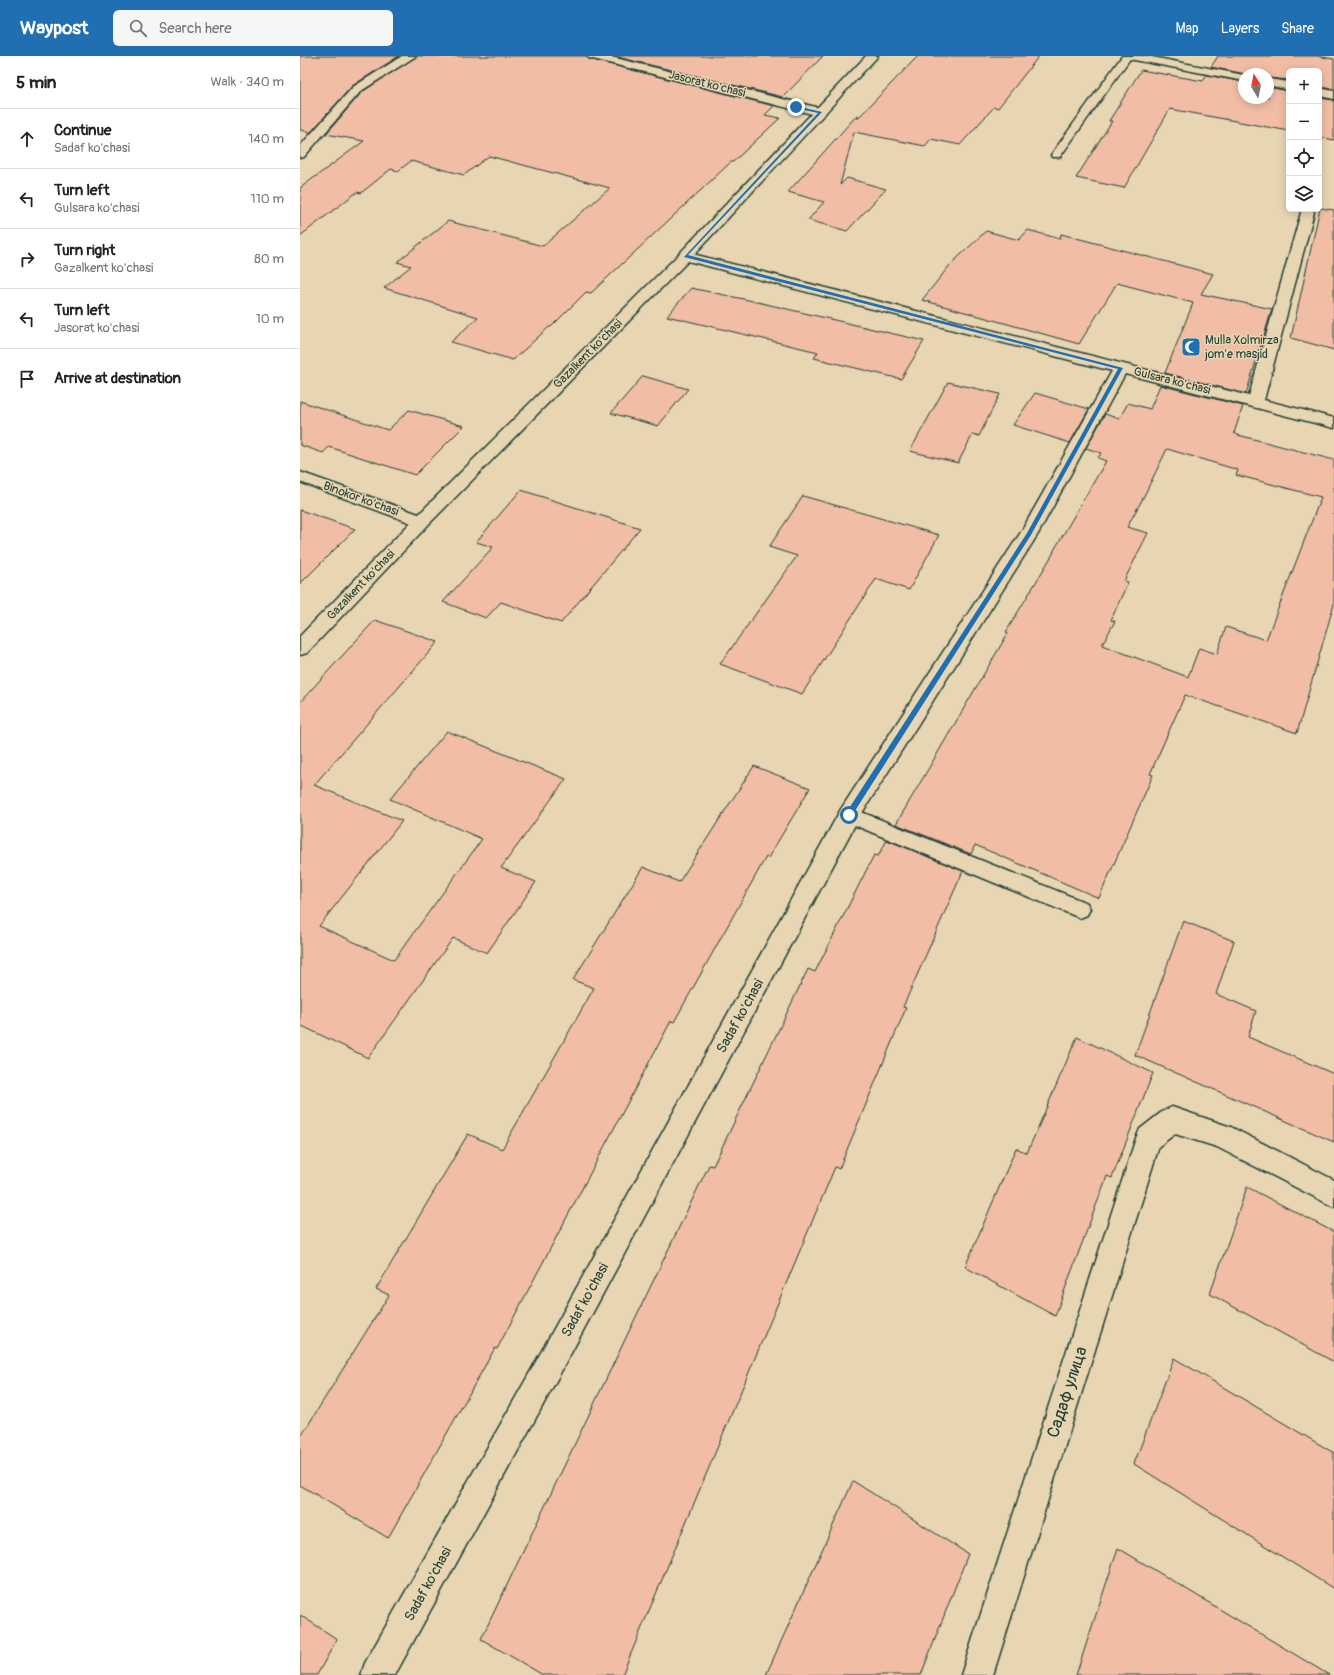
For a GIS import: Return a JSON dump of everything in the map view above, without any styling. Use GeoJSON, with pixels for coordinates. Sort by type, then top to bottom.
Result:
{"type":"FeatureCollection","features":[{"type":"Feature","properties":{"kind":"street"},"geometry":{"type":"LineString","coordinates":[[300,154],[357,89],[410,56]]}},
{"type":"Feature","properties":{"kind":"street","name":"Jasorat ko'chasi"},"geometry":{"type":"LineString","coordinates":[[593,56],[820,112]]}},
{"type":"Feature","properties":{"kind":"street","name":"Gazalkent ko'chasi"},"geometry":{"type":"LineString","coordinates":[[300,648],[422,521],[685,256],[872,56]]}},
{"type":"Feature","properties":{"kind":"street"},"geometry":{"type":"LineString","coordinates":[[1128,56],[1238,77]]}},
{"type":"Feature","properties":{"kind":"street"},"geometry":{"type":"LineString","coordinates":[[1274,83],[1286,85]]}},
{"type":"Feature","properties":{"kind":"street"},"geometry":{"type":"LineString","coordinates":[[1322,92],[1334,94]]}},
{"type":"Feature","properties":{"kind":"street"},"geometry":{"type":"LineString","coordinates":[[1255,402],[1307,212]]}},
{"type":"Feature","properties":{"kind":"street","name":"Gulsara ko'chasi"},"geometry":{"type":"LineString","coordinates":[[685,256],[1334,423]]}},
{"type":"Feature","properties":{"kind":"street","name":"Sadaf ko'chasi"},"geometry":{"type":"LineString","coordinates":[[377,1675],[539,1384],[849,815],[1029,534],[1121,368]]}},
{"type":"Feature","properties":{"kind":"street","name":"Садаф улица"},"geometry":{"type":"LineString","coordinates":[[977,1675],[1149,1138],[1172,1120],[1222,1136],[1334,1194]]}},
{"type":"Feature","properties":{"kind":"lane"},"geometry":{"type":"LineString","coordinates":[[1056,155],[1128,56]]}},
{"type":"Feature","properties":{"kind":"lane","name":"Binokor ko'chasi"},"geometry":{"type":"LineString","coordinates":[[300,477],[422,521]]}},
{"type":"Feature","properties":{"kind":"lane"},"geometry":{"type":"LineString","coordinates":[[849,815],[1080,909]]}},
{"type":"Feature","properties":{"kind":"building"},"geometry":{"type":"Polygon","coordinates":[[[300,56],[399,56],[352,86],[311,132],[300,130],[300,56]]]}},
{"type":"Feature","properties":{"kind":"building"},"geometry":{"type":"Polygon","coordinates":[[[417,56],[586,56],[589,59],[774,106],[765,115],[780,118],[591,293],[586,292],[551,327],[549,327],[513,360],[451,342],[478,317],[384,288],[411,266],[397,262],[448,221],[543,246],[610,188],[489,156],[464,175],[411,161],[398,171],[391,169],[361,193],[357,192],[300,236],[300,188],[364,141],[326,134],[362,92],[417,56]]]}},
{"type":"Feature","properties":{"kind":"building"},"geometry":{"type":"Polygon","coordinates":[[[613,56],[823,56],[783,97],[613,56]]]}},
{"type":"Feature","properties":{"kind":"building"},"geometry":{"type":"Polygon","coordinates":[[[918,56],[1039,56],[998,108],[994,107],[960,145],[931,139],[925,146],[854,132],[840,185],[847,178],[886,189],[847,231],[808,220],[824,202],[788,192],[858,114],[857,119],[918,56]]]}},
{"type":"Feature","properties":{"kind":"building"},"geometry":{"type":"Polygon","coordinates":[[[1218,56],[1317,56],[1334,59],[1334,89],[1322,87],[1322,68],[1286,68],[1286,80],[1274,79],[1274,68],[1238,68],[1238,73],[1211,67],[1218,56]]]}},
{"type":"Feature","properties":{"kind":"building"},"geometry":{"type":"Polygon","coordinates":[[[1141,70],[1203,81],[1206,75],[1238,81],[1238,104],[1274,104],[1274,88],[1286,90],[1286,130],[1170,109],[1124,188],[1076,178],[1112,121],[1109,121],[1141,70]]]}},
{"type":"Feature","properties":{"kind":"building"},"geometry":{"type":"Polygon","coordinates":[[[1322,98],[1334,100],[1334,140],[1322,138],[1322,98]]]}},
{"type":"Feature","properties":{"kind":"building"},"geometry":{"type":"Polygon","coordinates":[[[1322,208],[1334,210],[1334,350],[1291,338],[1319,212],[1322,212],[1322,208]]]}},
{"type":"Feature","properties":{"kind":"building"},"geometry":{"type":"Polygon","coordinates":[[[1028,230],[1060,239],[1061,234],[1213,274],[1201,294],[1272,309],[1246,394],[1165,373],[1193,303],[1117,283],[1079,344],[922,300],[950,265],[986,231],[1019,240],[1028,230]]]}},
{"type":"Feature","properties":{"kind":"building"},"geometry":{"type":"Polygon","coordinates":[[[691,288],[924,341],[901,379],[814,358],[818,352],[667,316],[691,288]]]}},
{"type":"Feature","properties":{"kind":"building"},"geometry":{"type":"Polygon","coordinates":[[[643,376],[688,389],[658,426],[611,413],[643,376]]]}},
{"type":"Feature","properties":{"kind":"building"},"geometry":{"type":"Polygon","coordinates":[[[948,382],[1000,394],[979,436],[973,434],[958,463],[910,451],[948,382]]]}},
{"type":"Feature","properties":{"kind":"building"},"geometry":{"type":"Polygon","coordinates":[[[1160,385],[1243,406],[1234,433],[1334,460],[1334,604],[1297,733],[1185,695],[1150,774],[1153,775],[1099,898],[975,845],[971,854],[896,824],[1008,633],[1006,632],[1106,461],[1098,458],[1101,453],[1086,448],[1105,414],[1119,419],[1128,403],[1150,409],[1160,385]],[[1167,449],[1127,527],[1148,533],[1124,581],[1128,582],[1111,620],[1115,621],[1102,645],[1188,677],[1199,648],[1217,654],[1226,627],[1266,640],[1321,497],[1236,475],[1238,470],[1167,449]]]}},
{"type":"Feature","properties":{"kind":"building"},"geometry":{"type":"Polygon","coordinates":[[[1035,393],[1089,409],[1070,443],[1013,425],[1035,393]]]}},
{"type":"Feature","properties":{"kind":"building"},"geometry":{"type":"Polygon","coordinates":[[[300,401],[388,430],[409,410],[464,426],[415,475],[329,447],[323,453],[300,445],[300,401]]]}},
{"type":"Feature","properties":{"kind":"building"},"geometry":{"type":"Polygon","coordinates":[[[521,490],[640,528],[561,623],[501,602],[486,618],[443,602],[493,547],[476,542],[521,490]]]}},
{"type":"Feature","properties":{"kind":"building"},"geometry":{"type":"Polygon","coordinates":[[[803,496],[939,535],[909,590],[876,579],[802,694],[720,664],[797,556],[769,547],[803,496]]]}},
{"type":"Feature","properties":{"kind":"building"},"geometry":{"type":"Polygon","coordinates":[[[300,510],[355,529],[300,584],[300,510]]]}},
{"type":"Feature","properties":{"kind":"building"},"geometry":{"type":"Polygon","coordinates":[[[375,620],[438,642],[314,785],[402,821],[319,926],[394,960],[482,839],[390,799],[447,731],[566,779],[501,868],[536,882],[487,953],[453,938],[368,1058],[300,1025],[300,702],[375,620]]]}},
{"type":"Feature","properties":{"kind":"building"},"geometry":{"type":"Polygon","coordinates":[[[754,766],[810,788],[768,858],[766,857],[674,1022],[671,1021],[497,1349],[495,1348],[388,1538],[300,1485],[300,1438],[389,1295],[376,1289],[468,1134],[502,1149],[594,988],[573,980],[643,867],[679,882],[754,766]]]}},
{"type":"Feature","properties":{"kind":"building"},"geometry":{"type":"Polygon","coordinates":[[[887,840],[963,871],[903,1007],[906,1008],[839,1169],[835,1167],[622,1675],[543,1675],[481,1639],[709,1165],[713,1166],[808,969],[815,972],[874,855],[878,856],[887,840]]]}},
{"type":"Feature","properties":{"kind":"building"},"geometry":{"type":"Polygon","coordinates":[[[1183,921],[1234,941],[1216,994],[1256,1011],[1248,1037],[1334,1074],[1334,1142],[1135,1055],[1183,921]]]}},
{"type":"Feature","properties":{"kind":"building"},"geometry":{"type":"Polygon","coordinates":[[[1077,1037],[1153,1073],[1112,1178],[1107,1176],[1055,1316],[965,1267],[1016,1148],[1027,1153],[1077,1037]]]}},
{"type":"Feature","properties":{"kind":"building"},"geometry":{"type":"Polygon","coordinates":[[[1247,1187],[1334,1232],[1334,1362],[1210,1294],[1247,1187]]]}},
{"type":"Feature","properties":{"kind":"building"},"geometry":{"type":"Polygon","coordinates":[[[1174,1358],[1334,1453],[1334,1589],[1134,1464],[1174,1358]]]}},
{"type":"Feature","properties":{"kind":"building"},"geometry":{"type":"Polygon","coordinates":[[[853,1481],[968,1554],[921,1675],[766,1675],[853,1481]]]}},
{"type":"Feature","properties":{"kind":"building"},"geometry":{"type":"Polygon","coordinates":[[[1118,1548],[1329,1675],[1076,1675],[1118,1548]]]}},
{"type":"Feature","properties":{"kind":"building"},"geometry":{"type":"Polygon","coordinates":[[[300,1615],[337,1639],[317,1675],[300,1675],[300,1615]]]}},
{"type":"Feature","properties":{"kind":"place","name":"Mulla Xolmirza jom'e masjid"},"geometry":{"type":"Point","coordinates":[1191,347]}},
{"type":"Feature","properties":{"kind":"route"},"geometry":{"type":"LineString","coordinates":[[796,107],[820,112],[685,256],[1121,368],[1029,534],[849,815]]}}]}
